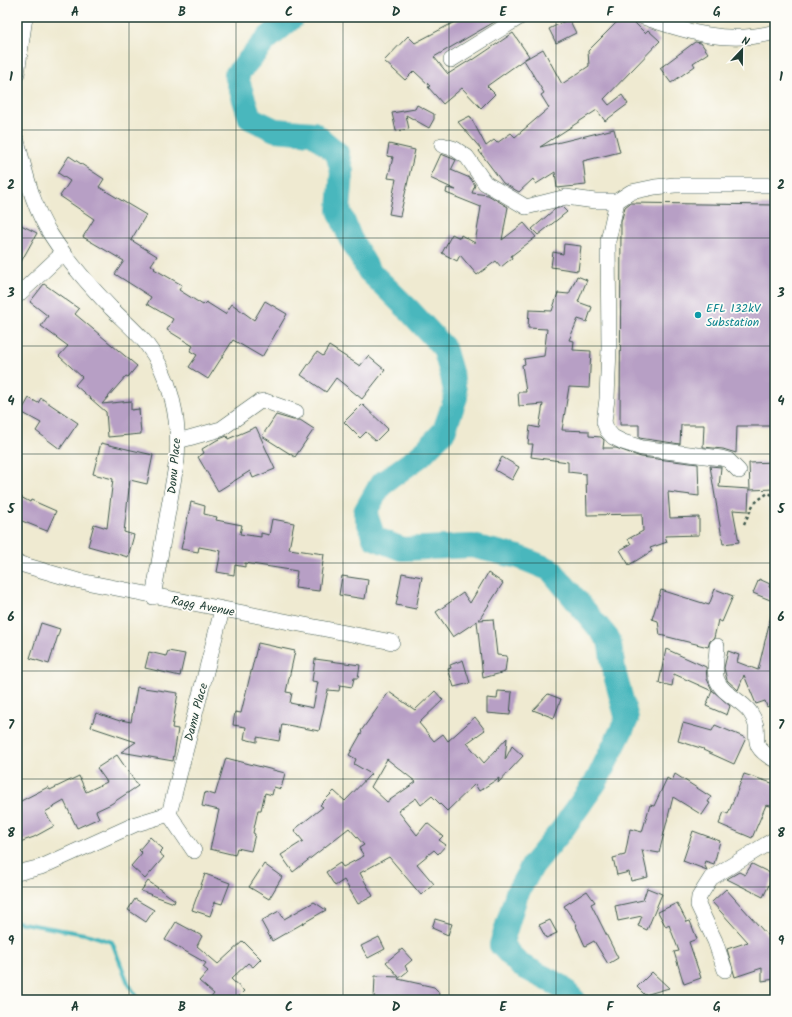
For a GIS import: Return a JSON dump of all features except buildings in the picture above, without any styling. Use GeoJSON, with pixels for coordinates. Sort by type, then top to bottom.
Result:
{"type":"FeatureCollection","features":[{"type":"Feature","properties":{"kind":"street"},"geometry":{"type":"LineString","coordinates":[[17,74],[25,17]]}},
{"type":"Feature","properties":{"kind":"street"},"geometry":{"type":"LineString","coordinates":[[450,60],[520,17]]}},
{"type":"Feature","properties":{"kind":"street"},"geometry":{"type":"LineString","coordinates":[[643,17],[682,30],[717,37],[744,38],[775,32]]}},
{"type":"Feature","properties":{"kind":"street","name":"Donu Place"},"geometry":{"type":"LineString","coordinates":[[17,141],[30,192],[50,234],[63,254],[92,289],[145,342],[158,363],[175,410],[178,441],[169,517],[153,597]]}},
{"type":"Feature","properties":{"kind":"street"},"geometry":{"type":"LineString","coordinates":[[442,145],[455,149],[467,157],[485,183],[526,207],[566,197],[595,201],[617,201],[631,192],[675,185],[775,185]]}},
{"type":"Feature","properties":{"kind":"street"},"geometry":{"type":"LineString","coordinates":[[617,201],[608,241],[609,348],[607,399],[604,422],[607,430],[618,440],[642,448],[728,460],[739,471]]}},
{"type":"Feature","properties":{"kind":"street"},"geometry":{"type":"LineString","coordinates":[[17,296],[63,254]]}},
{"type":"Feature","properties":{"kind":"street"},"geometry":{"type":"LineString","coordinates":[[178,441],[221,429],[259,402],[265,401],[296,412]]}},
{"type":"Feature","properties":{"kind":"street","name":"Ragg Avenue"},"geometry":{"type":"LineString","coordinates":[[17,563],[75,580],[153,597],[392,642]]}},
{"type":"Feature","properties":{"kind":"street","name":"Damu Place"},"geometry":{"type":"LineString","coordinates":[[169,814],[222,610]]}},
{"type":"Feature","properties":{"kind":"street"},"geometry":{"type":"LineString","coordinates":[[717,646],[715,673],[718,682],[724,691],[737,699],[749,710],[756,722],[758,748],[764,754],[775,760]]}},
{"type":"Feature","properties":{"kind":"street"},"geometry":{"type":"LineString","coordinates":[[17,873],[41,866],[136,824],[169,814],[194,851]]}},
{"type":"Feature","properties":{"kind":"street"},"geometry":{"type":"LineString","coordinates":[[725,970],[715,941],[698,905],[699,898],[711,878],[775,839]]}},
{"type":"Feature","properties":{"kind":"path"},"geometry":{"type":"LineString","coordinates":[[744,524],[758,500],[768,493],[775,496]]}},
{"type":"Feature","properties":{"kind":"waterway"},"geometry":{"type":"LineString","coordinates":[[293,17],[267,39],[236,75],[250,118],[275,130],[313,133],[337,153],[342,172],[339,210],[350,238],[369,271],[408,309],[444,348],[456,397],[444,431],[420,456],[381,484],[365,512],[374,538],[402,549],[472,546],[519,557],[551,570],[609,640],[615,675],[627,719],[597,780],[562,830],[533,865],[517,893],[501,945],[520,965],[559,985],[574,1000]]}},
{"type":"Feature","properties":{"kind":"waterway"},"geometry":{"type":"LineString","coordinates":[[17,922],[90,935],[112,942],[128,983],[139,1000]]}},
{"type":"Feature","properties":{"kind":"place","name":"EFL 132kV Substation"},"geometry":{"type":"Point","coordinates":[698,315]}}]}
